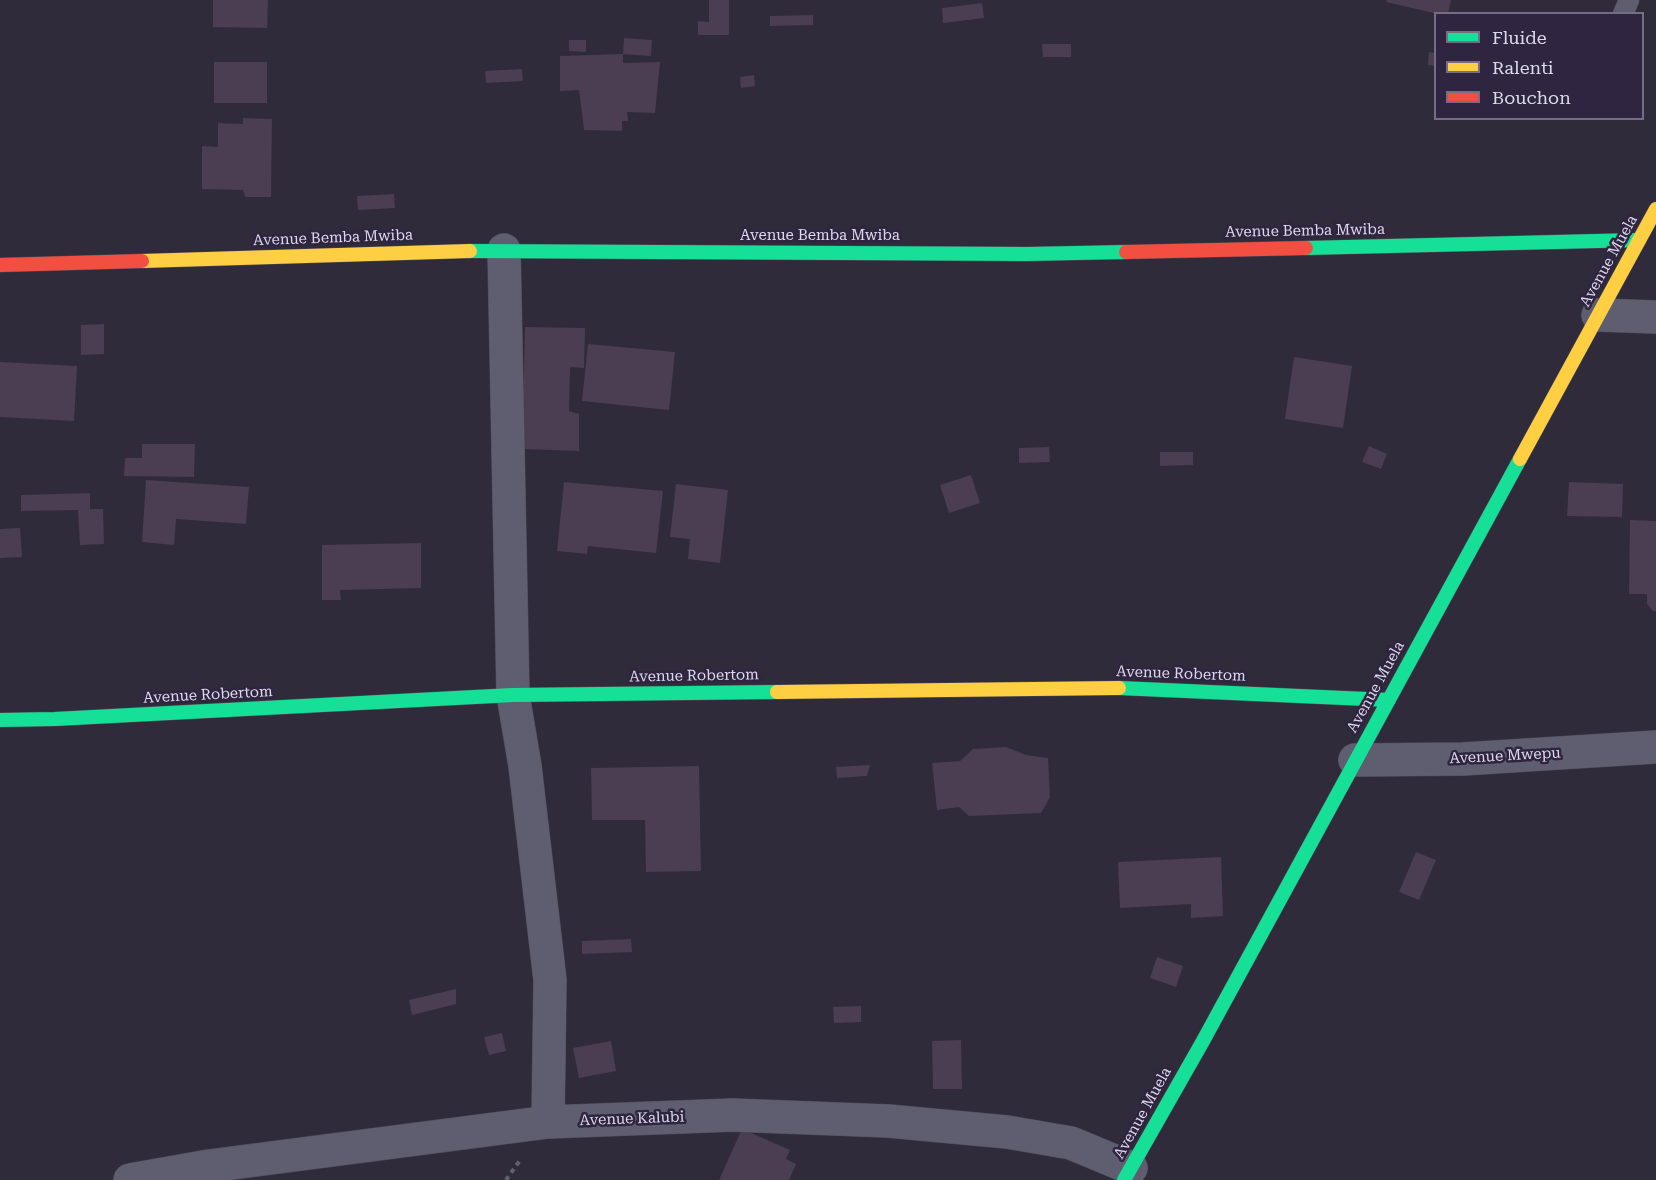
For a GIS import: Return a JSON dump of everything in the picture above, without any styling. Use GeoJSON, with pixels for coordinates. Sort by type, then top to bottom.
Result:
{"type":"FeatureCollection","features":[{"type":"Feature","properties":{"kind":"street","name":"Avenue Muela"},"geometry":{"type":"LineString","coordinates":[[1127,1174],[1203,1041],[1656,209]]}},
{"type":"Feature","properties":{"kind":"street","name":"Avenue Bemba Mwiba"},"geometry":{"type":"LineString","coordinates":[[0,265],[504,250],[1027,254],[1639,240]]}},
{"type":"Feature","properties":{"kind":"street"},"geometry":{"type":"LineString","coordinates":[[504,250],[513,695],[525,766],[550,980],[548,1122]]}},
{"type":"Feature","properties":{"kind":"street"},"geometry":{"type":"LineString","coordinates":[[1598,315],[1656,317]]}},
{"type":"Feature","properties":{"kind":"street","name":"Avenue Robertom"},"geometry":{"type":"LineString","coordinates":[[0,720],[513,695],[1077,688],[1162,689],[1389,700]]}},
{"type":"Feature","properties":{"kind":"street","name":"Avenue Mwepu"},"geometry":{"type":"LineString","coordinates":[[1355,760],[1463,759],[1656,747]]}},
{"type":"Feature","properties":{"kind":"street","name":"Avenue Kalubi"},"geometry":{"type":"LineString","coordinates":[[130,1180],[209,1166],[548,1122],[733,1115],[888,1121],[1007,1132],[1071,1143],[1127,1174]]}},
{"type":"Feature","properties":{"kind":"building"},"geometry":{"type":"Polygon","coordinates":[[[213,0],[268,0],[267,28],[213,27],[213,0]]]}},
{"type":"Feature","properties":{"kind":"building"},"geometry":{"type":"Polygon","coordinates":[[[709,0],[729,0],[729,35],[698,35],[698,21],[709,22],[709,0]]]}},
{"type":"Feature","properties":{"kind":"building"},"geometry":{"type":"Polygon","coordinates":[[[1387,0],[1451,0],[1448,12],[1434,13],[1386,2],[1387,0]]]}},
{"type":"Feature","properties":{"kind":"building"},"geometry":{"type":"Polygon","coordinates":[[[982,3],[984,18],[943,23],[942,8],[982,3]]]}},
{"type":"Feature","properties":{"kind":"building"},"geometry":{"type":"Polygon","coordinates":[[[813,15],[813,25],[770,26],[770,16],[813,15]]]}},
{"type":"Feature","properties":{"kind":"building"},"geometry":{"type":"Polygon","coordinates":[[[624,38],[652,40],[651,56],[623,54],[624,38]]]}},
{"type":"Feature","properties":{"kind":"building"},"geometry":{"type":"Polygon","coordinates":[[[569,40],[586,40],[586,52],[569,51],[569,40]]]}},
{"type":"Feature","properties":{"kind":"building"},"geometry":{"type":"Polygon","coordinates":[[[1042,44],[1071,44],[1071,57],[1043,57],[1042,44]]]}},
{"type":"Feature","properties":{"kind":"building"},"geometry":{"type":"Polygon","coordinates":[[[1429,52],[1434,53],[1434,66],[1428,65],[1429,52]]]}},
{"type":"Feature","properties":{"kind":"building"},"geometry":{"type":"Polygon","coordinates":[[[623,54],[623,63],[660,62],[655,113],[627,112],[628,121],[622,121],[622,131],[584,130],[579,90],[560,91],[560,56],[623,54]]]}},
{"type":"Feature","properties":{"kind":"building"},"geometry":{"type":"Polygon","coordinates":[[[214,62],[267,62],[267,103],[214,103],[214,62]]]}},
{"type":"Feature","properties":{"kind":"building"},"geometry":{"type":"Polygon","coordinates":[[[522,69],[523,81],[486,83],[485,71],[522,69]]]}},
{"type":"Feature","properties":{"kind":"building"},"geometry":{"type":"Polygon","coordinates":[[[754,75],[755,86],[741,88],[740,77],[754,75]]]}},
{"type":"Feature","properties":{"kind":"building"},"geometry":{"type":"Polygon","coordinates":[[[243,118],[272,119],[271,197],[245,197],[243,190],[202,189],[202,146],[218,147],[218,123],[243,124],[243,118]]]}},
{"type":"Feature","properties":{"kind":"building"},"geometry":{"type":"Polygon","coordinates":[[[394,194],[395,208],[358,210],[357,196],[394,194]]]}},
{"type":"Feature","properties":{"kind":"building"},"geometry":{"type":"Polygon","coordinates":[[[104,324],[104,354],[81,355],[81,325],[104,324]]]}},
{"type":"Feature","properties":{"kind":"building"},"geometry":{"type":"Polygon","coordinates":[[[525,327],[585,328],[584,368],[570,367],[569,411],[579,414],[579,451],[522,449],[525,327]]]}},
{"type":"Feature","properties":{"kind":"building"},"geometry":{"type":"Polygon","coordinates":[[[588,344],[675,352],[669,410],[582,401],[588,344]]]}},
{"type":"Feature","properties":{"kind":"building"},"geometry":{"type":"Polygon","coordinates":[[[1294,357],[1352,366],[1343,428],[1285,419],[1294,357]]]}},
{"type":"Feature","properties":{"kind":"building"},"geometry":{"type":"Polygon","coordinates":[[[0,362],[77,366],[74,421],[0,417],[0,362]]]}},
{"type":"Feature","properties":{"kind":"building"},"geometry":{"type":"Polygon","coordinates":[[[142,444],[195,444],[194,477],[124,476],[125,458],[142,458],[142,444]]]}},
{"type":"Feature","properties":{"kind":"building"},"geometry":{"type":"Polygon","coordinates":[[[1369,446],[1387,454],[1381,469],[1362,462],[1369,446]]]}},
{"type":"Feature","properties":{"kind":"building"},"geometry":{"type":"Polygon","coordinates":[[[1049,447],[1050,462],[1019,463],[1019,448],[1049,447]]]}},
{"type":"Feature","properties":{"kind":"building"},"geometry":{"type":"Polygon","coordinates":[[[1160,452],[1193,452],[1193,465],[1160,466],[1160,452]]]}},
{"type":"Feature","properties":{"kind":"building"},"geometry":{"type":"Polygon","coordinates":[[[971,475],[980,503],[949,513],[940,485],[971,475]]]}},
{"type":"Feature","properties":{"kind":"building"},"geometry":{"type":"Polygon","coordinates":[[[146,480],[249,487],[246,524],[176,519],[174,545],[142,542],[146,480]]]}},
{"type":"Feature","properties":{"kind":"building"},"geometry":{"type":"Polygon","coordinates":[[[564,482],[663,491],[656,553],[588,546],[587,554],[557,551],[564,482]]]}},
{"type":"Feature","properties":{"kind":"building"},"geometry":{"type":"Polygon","coordinates":[[[1569,482],[1623,484],[1622,517],[1567,516],[1569,482]]]}},
{"type":"Feature","properties":{"kind":"building"},"geometry":{"type":"Polygon","coordinates":[[[676,484],[728,490],[720,563],[688,559],[690,539],[670,537],[676,484]]]}},
{"type":"Feature","properties":{"kind":"building"},"geometry":{"type":"Polygon","coordinates":[[[90,493],[90,509],[103,509],[104,544],[80,545],[78,510],[21,511],[21,495],[90,493]]]}},
{"type":"Feature","properties":{"kind":"building"},"geometry":{"type":"Polygon","coordinates":[[[1630,520],[1656,521],[1656,611],[1653,611],[1647,604],[1647,594],[1629,594],[1630,520]]]}},
{"type":"Feature","properties":{"kind":"building"},"geometry":{"type":"Polygon","coordinates":[[[20,528],[22,557],[0,558],[0,529],[20,528]]]}},
{"type":"Feature","properties":{"kind":"building"},"geometry":{"type":"Polygon","coordinates":[[[421,543],[421,588],[340,590],[341,600],[322,600],[322,545],[421,543]]]}},
{"type":"Feature","properties":{"kind":"building"},"geometry":{"type":"Polygon","coordinates":[[[1006,747],[1026,755],[1048,758],[1050,797],[1041,813],[969,816],[959,807],[937,810],[932,763],[960,761],[973,749],[1006,747]]]}},
{"type":"Feature","properties":{"kind":"building"},"geometry":{"type":"Polygon","coordinates":[[[870,765],[867,776],[837,778],[836,767],[870,765]]]}},
{"type":"Feature","properties":{"kind":"building"},"geometry":{"type":"Polygon","coordinates":[[[699,766],[701,871],[646,872],[645,820],[592,820],[591,768],[699,766]]]}},
{"type":"Feature","properties":{"kind":"building"},"geometry":{"type":"Polygon","coordinates":[[[1416,852],[1436,860],[1419,900],[1399,892],[1416,852]]]}},
{"type":"Feature","properties":{"kind":"building"},"geometry":{"type":"Polygon","coordinates":[[[1221,857],[1223,916],[1191,918],[1191,904],[1120,908],[1118,862],[1221,857]]]}},
{"type":"Feature","properties":{"kind":"building"},"geometry":{"type":"Polygon","coordinates":[[[631,939],[632,952],[582,954],[582,941],[631,939]]]}},
{"type":"Feature","properties":{"kind":"building"},"geometry":{"type":"Polygon","coordinates":[[[1157,957],[1183,966],[1176,987],[1150,978],[1157,957]]]}},
{"type":"Feature","properties":{"kind":"building"},"geometry":{"type":"Polygon","coordinates":[[[456,989],[456,1004],[412,1015],[409,1000],[456,989]]]}},
{"type":"Feature","properties":{"kind":"building"},"geometry":{"type":"Polygon","coordinates":[[[861,1006],[861,1022],[834,1023],[833,1007],[861,1006]]]}},
{"type":"Feature","properties":{"kind":"building"},"geometry":{"type":"Polygon","coordinates":[[[502,1033],[506,1051],[489,1055],[484,1037],[502,1033]]]}},
{"type":"Feature","properties":{"kind":"building"},"geometry":{"type":"Polygon","coordinates":[[[961,1040],[962,1089],[933,1089],[932,1041],[961,1040]]]}},
{"type":"Feature","properties":{"kind":"building"},"geometry":{"type":"Polygon","coordinates":[[[611,1041],[616,1071],[579,1078],[573,1048],[611,1041]]]}},
{"type":"Feature","properties":{"kind":"building"},"geometry":{"type":"Polygon","coordinates":[[[742,1129],[790,1150],[786,1159],[796,1164],[789,1180],[719,1180],[742,1129]]]}},
{"type":"Feature","properties":{"kind":"traffic: fast"},"geometry":{"type":"LineString","coordinates":[[1306,248],[1639,240]]}},
{"type":"Feature","properties":{"kind":"traffic: fast"},"geometry":{"type":"LineString","coordinates":[[470,251],[1027,254],[1126,252]]}},
{"type":"Feature","properties":{"kind":"traffic: fast"},"geometry":{"type":"LineString","coordinates":[[1124,1180],[1203,1041],[1520,459]]}},
{"type":"Feature","properties":{"kind":"traffic: fast"},"geometry":{"type":"LineString","coordinates":[[1119,688],[1389,700]]}},
{"type":"Feature","properties":{"kind":"traffic: fast"},"geometry":{"type":"LineString","coordinates":[[0,720],[513,695],[777,692]]}},
{"type":"Feature","properties":{"kind":"traffic: slow"},"geometry":{"type":"LineString","coordinates":[[1520,459],[1656,209]]}},
{"type":"Feature","properties":{"kind":"traffic: slow"},"geometry":{"type":"LineString","coordinates":[[142,261],[470,251]]}},
{"type":"Feature","properties":{"kind":"traffic: slow"},"geometry":{"type":"LineString","coordinates":[[777,692],[1119,688]]}},
{"type":"Feature","properties":{"kind":"traffic: jam"},"geometry":{"type":"LineString","coordinates":[[1126,252],[1306,248]]}},
{"type":"Feature","properties":{"kind":"traffic: jam"},"geometry":{"type":"LineString","coordinates":[[0,265],[142,261]]}}]}
